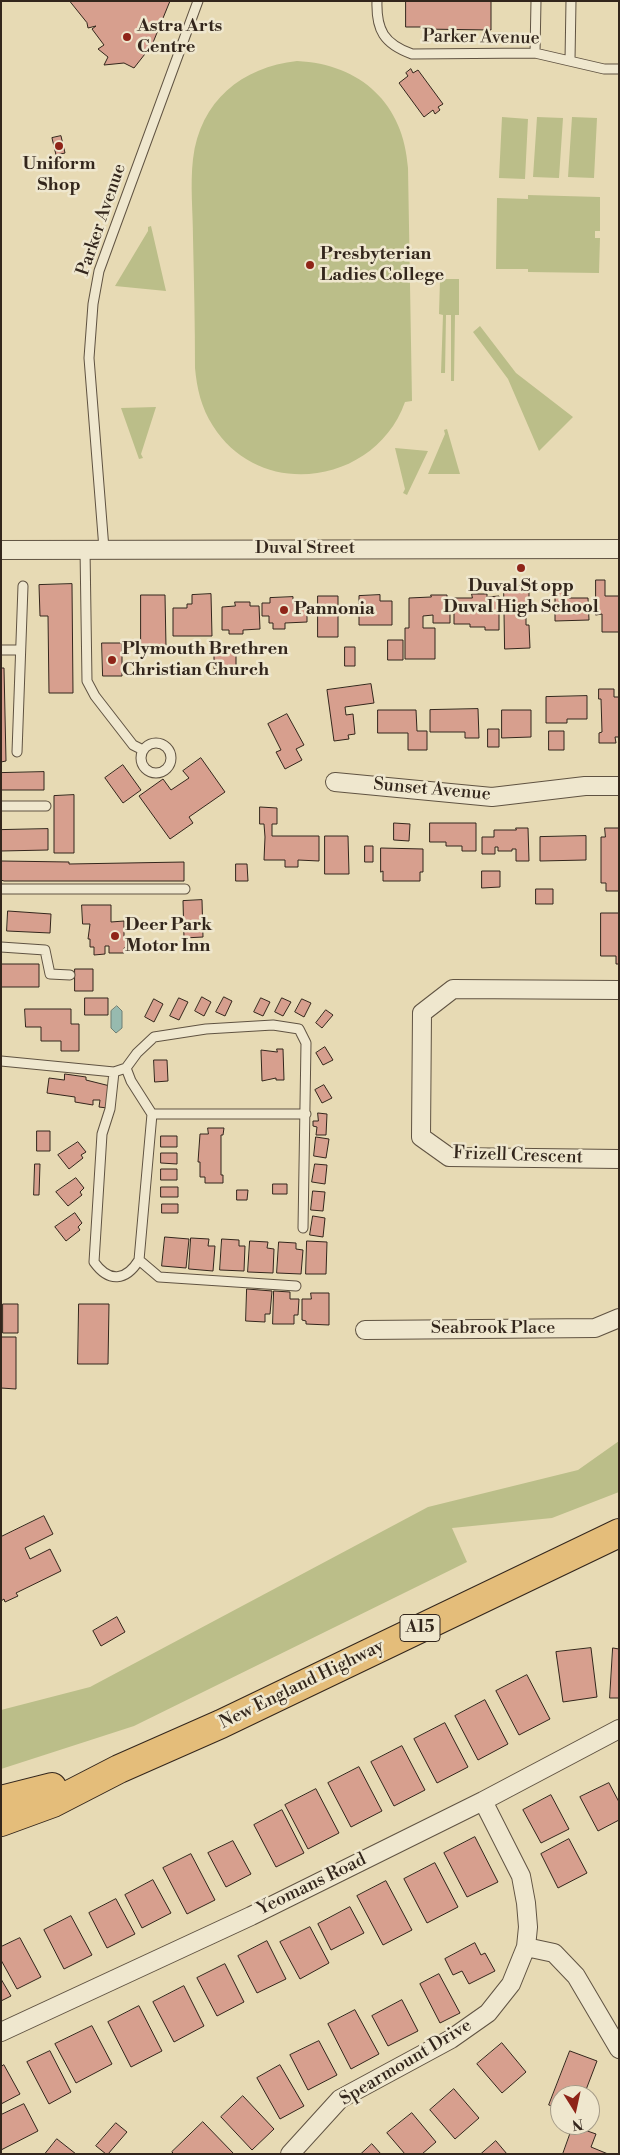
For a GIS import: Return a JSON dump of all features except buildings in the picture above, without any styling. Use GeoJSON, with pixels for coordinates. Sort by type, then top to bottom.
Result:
{"type":"FeatureCollection","features":[{"type":"Feature","properties":{"kind":"highway","name":"New England Highway"},"geometry":{"type":"LineString","coordinates":[[1,1822],[53,1803],[119,1769],[221,1724],[619,1533]]}},
{"type":"Feature","properties":{"kind":"highway","name":"New England Highway"},"geometry":{"type":"LineString","coordinates":[[1,1800],[119,1769]]}},
{"type":"Feature","properties":{"kind":"street","name":"Duval Street"},"geometry":{"type":"LineString","coordinates":[[1,550],[616,547]]}},
{"type":"Feature","properties":{"kind":"street","name":"Sunset Avenue"},"geometry":{"type":"LineString","coordinates":[[335,782],[492,797],[585,786],[619,786]]}},
{"type":"Feature","properties":{"kind":"street","name":"Frizell Crescent"},"geometry":{"type":"LineString","coordinates":[[619,990],[453,988],[422,1013],[421,1137],[450,1157],[619,1159]]}},
{"type":"Feature","properties":{"kind":"street","name":"Seabrook Place"},"geometry":{"type":"LineString","coordinates":[[365,1330],[595,1328],[619,1318]]}},
{"type":"Feature","properties":{"kind":"street","name":"Yeomans Road"},"geometry":{"type":"LineString","coordinates":[[1,2032],[251,1916],[483,1801],[619,1729]]}},
{"type":"Feature","properties":{"kind":"street","name":"Spearmount Drive"},"geometry":{"type":"LineString","coordinates":[[290,2154],[340,2099],[451,2039],[488,2014],[511,1984],[526,1947],[527,1911],[521,1876],[483,1801]]}},
{"type":"Feature","properties":{"kind":"street"},"geometry":{"type":"LineString","coordinates":[[526,1947],[554,1953],[576,1976],[619,2049]]}},
{"type":"Feature","properties":{"kind":"lane","name":"Parker Avenue"},"geometry":{"type":"LineString","coordinates":[[104,549],[89,358],[93,304],[99,271],[198,1]]}},
{"type":"Feature","properties":{"kind":"lane","name":"Parker Avenue"},"geometry":{"type":"LineString","coordinates":[[376,1],[376,13],[386,40],[398,49],[412,54],[535,53],[604,69],[619,69]]}},
{"type":"Feature","properties":{"kind":"lane"},"geometry":{"type":"LineString","coordinates":[[535,53],[536,1]]}},
{"type":"Feature","properties":{"kind":"lane"},"geometry":{"type":"LineString","coordinates":[[570,60],[571,1]]}},
{"type":"Feature","properties":{"kind":"lane"},"geometry":{"type":"LineString","coordinates":[[85,549],[87,681],[95,696],[133,745],[143,750]]}},
{"type":"Feature","properties":{"kind":"lane"},"geometry":{"type":"LineString","coordinates":[[17,752],[22,586]]}},
{"type":"Feature","properties":{"kind":"lane"},"geometry":{"type":"LineString","coordinates":[[1,650],[20,650]]}},
{"type":"Feature","properties":{"kind":"lane"},"geometry":{"type":"LineString","coordinates":[[1,806],[46,806]]}},
{"type":"Feature","properties":{"kind":"lane"},"geometry":{"type":"LineString","coordinates":[[1,889],[185,889]]}},
{"type":"Feature","properties":{"kind":"lane"},"geometry":{"type":"LineString","coordinates":[[1,947],[45,950],[50,974],[70,975]]}},
{"type":"Feature","properties":{"kind":"lane"},"geometry":{"type":"LineString","coordinates":[[1,1061],[114,1072],[126,1068],[137,1053],[154,1037],[206,1029],[273,1025],[299,1030],[306,1044],[303,1228]]}},
{"type":"Feature","properties":{"kind":"lane"},"geometry":{"type":"LineString","coordinates":[[114,1072],[110,1109],[102,1134],[94,1262],[101,1272],[110,1276],[122,1276],[132,1270],[139,1260],[152,1114],[130,1081],[126,1068]]}},
{"type":"Feature","properties":{"kind":"lane"},"geometry":{"type":"LineString","coordinates":[[152,1114],[306,1114]]}},
{"type":"Feature","properties":{"kind":"lane"},"geometry":{"type":"LineString","coordinates":[[139,1260],[159,1277],[296,1286]]}},
{"type":"Feature","properties":{"kind":"green space"},"geometry":{"type":"Polygon","coordinates":[[[297,61],[320,64],[341,70],[359,79],[375,92],[388,107],[398,125],[405,145],[408,168],[412,401],[405,402],[390,430],[370,451],[344,466],[316,473],[287,473],[259,466],[234,450],[213,426],[205,412],[198,391],[195,368],[192,179],[197,138],[204,120],[214,104],[227,90],[242,79],[259,71],[297,61]]]}},
{"type":"Feature","properties":{"kind":"green space"},"geometry":{"type":"Polygon","coordinates":[[[502,117],[528,119],[525,179],[499,178],[502,117]]]}},
{"type":"Feature","properties":{"kind":"green space"},"geometry":{"type":"Polygon","coordinates":[[[537,117],[563,118],[559,178],[533,177],[537,117]]]}},
{"type":"Feature","properties":{"kind":"green space"},"geometry":{"type":"Polygon","coordinates":[[[572,117],[597,118],[594,178],[568,177],[572,117]]]}},
{"type":"Feature","properties":{"kind":"green space"},"geometry":{"type":"Polygon","coordinates":[[[528,195],[600,197],[600,231],[595,231],[595,238],[600,238],[599,273],[528,272],[528,269],[496,269],[497,198],[528,199],[528,195]]]}},
{"type":"Feature","properties":{"kind":"green space"},"geometry":{"type":"Polygon","coordinates":[[[151,226],[166,291],[115,286],[148,231],[148,227],[151,226]]]}},
{"type":"Feature","properties":{"kind":"green space"},"geometry":{"type":"Polygon","coordinates":[[[440,279],[459,279],[459,315],[455,315],[454,381],[451,381],[451,315],[446,315],[445,373],[441,373],[443,315],[439,314],[440,279]]]}},
{"type":"Feature","properties":{"kind":"green space"},"geometry":{"type":"Polygon","coordinates":[[[480,326],[516,373],[573,417],[539,451],[508,379],[473,332],[480,326]]]}},
{"type":"Feature","properties":{"kind":"green space"},"geometry":{"type":"Polygon","coordinates":[[[156,407],[141,454],[143,458],[139,459],[121,408],[156,407]]]}},
{"type":"Feature","properties":{"kind":"green space"},"geometry":{"type":"Polygon","coordinates":[[[447,429],[460,474],[428,474],[445,434],[444,430],[447,429]]]}},
{"type":"Feature","properties":{"kind":"green space"},"geometry":{"type":"Polygon","coordinates":[[[395,448],[428,451],[407,495],[403,493],[405,489],[395,448]]]}},
{"type":"Feature","properties":{"kind":"green space"},"geometry":{"type":"Polygon","coordinates":[[[619,1441],[619,1492],[552,1518],[452,1528],[467,1562],[134,1726],[1,1769],[1,1710],[90,1687],[428,1507],[578,1470],[619,1441]]]}},
{"type":"Feature","properties":{"kind":"water"},"geometry":{"type":"Polygon","coordinates":[[[117,1006],[122,1011],[122,1028],[116,1033],[111,1028],[111,1011],[117,1006]]]}},
{"type":"Feature","properties":{"kind":"place","name":"Astra Arts Centre"},"geometry":{"type":"Point","coordinates":[127,37]}},
{"type":"Feature","properties":{"kind":"place","name":"Uniform Shop"},"geometry":{"type":"Point","coordinates":[59,146]}},
{"type":"Feature","properties":{"kind":"place","name":"Presbyterian Ladies College"},"geometry":{"type":"Point","coordinates":[310,265]}},
{"type":"Feature","properties":{"kind":"place","name":"Duval St opp Duval High School"},"geometry":{"type":"Point","coordinates":[521,568]}},
{"type":"Feature","properties":{"kind":"place","name":"Pannonia"},"geometry":{"type":"Point","coordinates":[284,610]}},
{"type":"Feature","properties":{"kind":"place","name":"Plymouth Brethren Christian Church"},"geometry":{"type":"Point","coordinates":[112,660]}},
{"type":"Feature","properties":{"kind":"place","name":"Deer Park Motor Inn"},"geometry":{"type":"Point","coordinates":[115,936]}}]}
